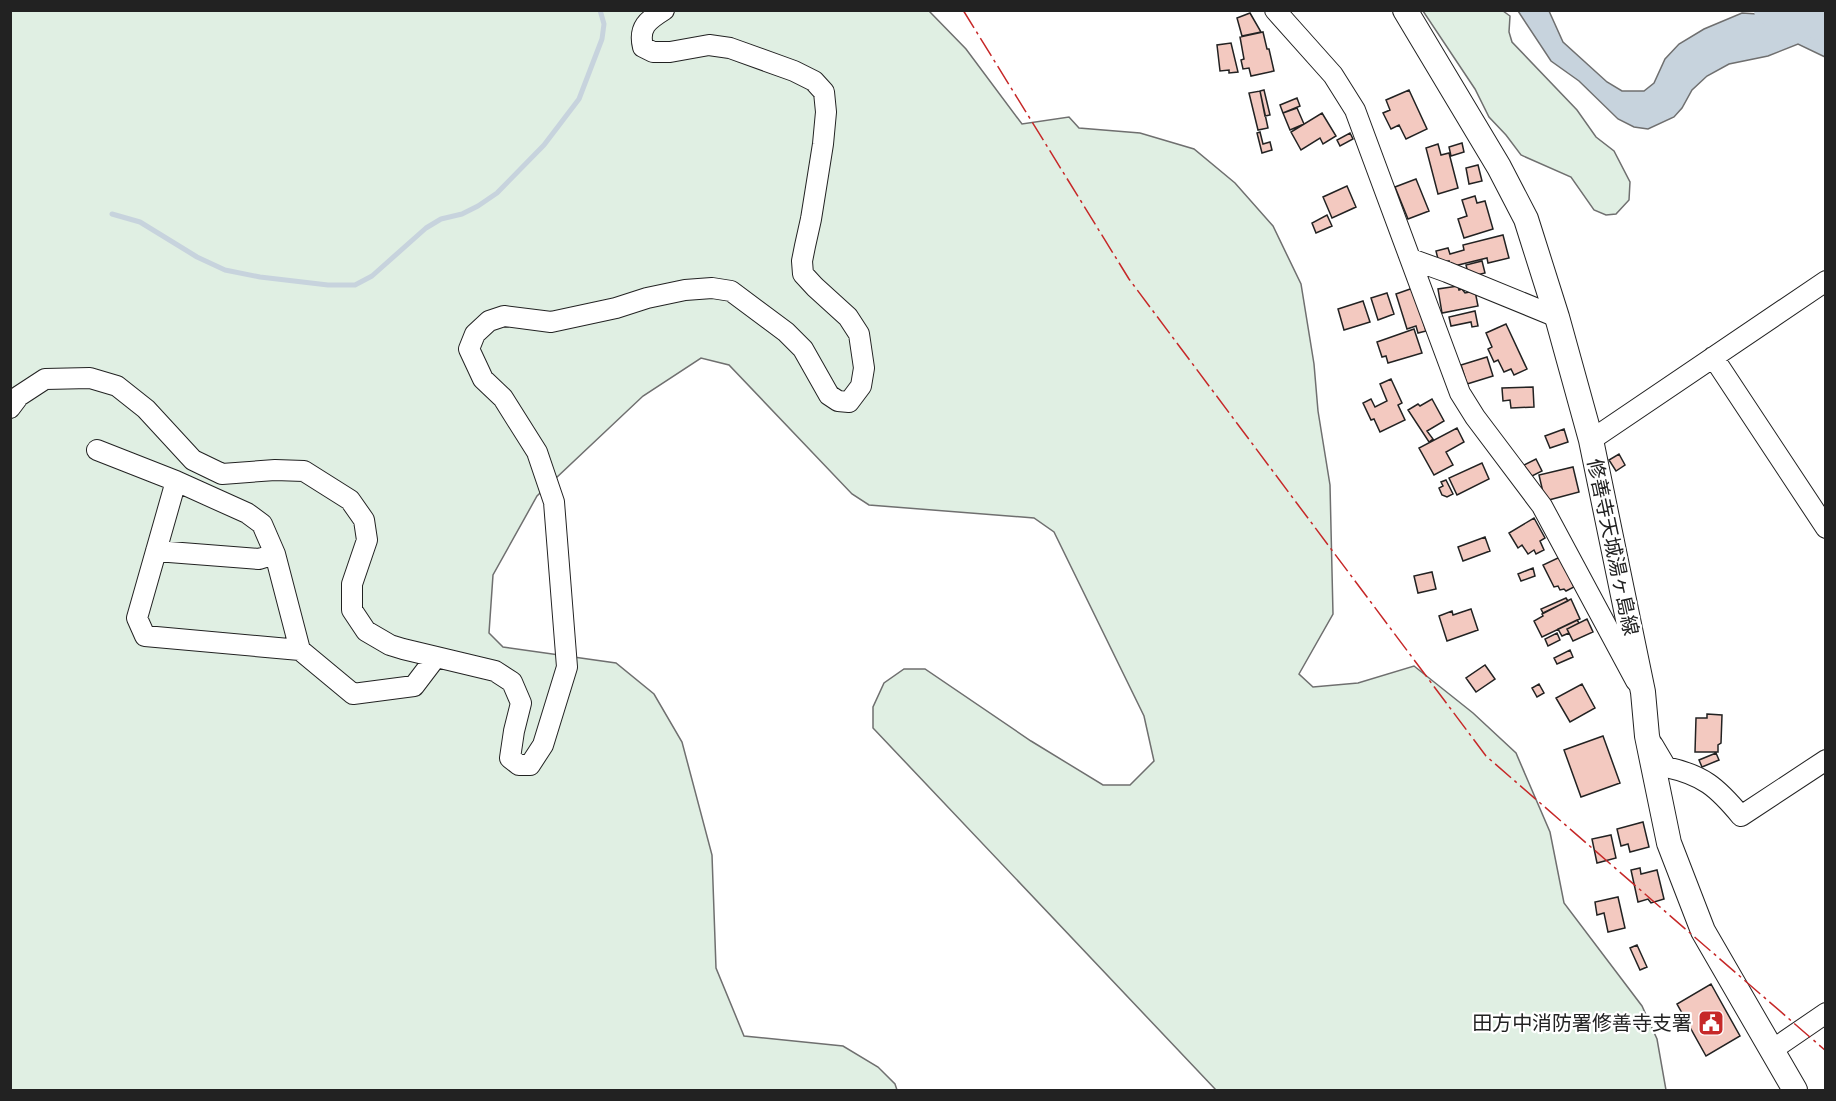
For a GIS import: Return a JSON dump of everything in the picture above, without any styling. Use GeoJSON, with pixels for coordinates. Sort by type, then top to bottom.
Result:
{"type":"FeatureCollection","features":[{"type":"Feature","properties":{"kind":"main road","name":"修善寺天城湯ヶ島線"},"geometry":{"type":"LineString","coordinates":[[1405,10],[1499,167],[1526,219],[1557,318],[1591,441],[1643,692],[1647,736],[1669,843],[1703,931],[1795,1090]]}},
{"type":"Feature","properties":{"kind":"street"},"geometry":{"type":"LineString","coordinates":[[10,408],[19,396],[45,379],[90,378],[117,386],[146,409],[193,460],[222,474],[274,470],[304,471],[350,500],[364,520],[367,540],[352,584],[352,610],[366,631],[390,645],[495,671],[512,682],[521,703],[510,758],[519,765],[530,765],[543,745],[567,667],[554,502],[537,452],[503,398],[483,379],[469,349],[475,334],[489,321],[504,315],[551,322],[616,308],[647,298],[685,290],[712,288],[731,291],[786,333],[803,350],[829,395],[849,402],[861,386],[864,368],[859,334],[848,317],[803,274],[802,261],[823,144],[826,112],[824,92],[814,81],[794,71],[730,48],[709,45],[670,52],[653,51],[643,47],[640,36],[646,22],[664,10]]}},
{"type":"Feature","properties":{"kind":"street"},"geometry":{"type":"LineString","coordinates":[[1275,10],[1333,75],[1355,110],[1460,393],[1475,417],[1542,506],[1643,692]]}},
{"type":"Feature","properties":{"kind":"street"},"geometry":{"type":"LineString","coordinates":[[1411,259],[1557,318]]}},
{"type":"Feature","properties":{"kind":"street"},"geometry":{"type":"LineString","coordinates":[[1591,441],[1826,281]]}},
{"type":"Feature","properties":{"kind":"street"},"geometry":{"type":"LineString","coordinates":[[1713,357],[1826,528]]}},
{"type":"Feature","properties":{"kind":"street"},"geometry":{"type":"LineString","coordinates":[[97,450],[176,481],[247,513],[262,524],[275,554],[300,650]]}},
{"type":"Feature","properties":{"kind":"street"},"geometry":{"type":"LineString","coordinates":[[176,481],[137,618],[145,636],[300,650],[352,694],[414,686],[436,657]]}},
{"type":"Feature","properties":{"kind":"street"},"geometry":{"type":"LineString","coordinates":[[156,551],[259,559],[275,554]]}},
{"type":"Feature","properties":{"kind":"street"},"geometry":{"type":"LineString","coordinates":[[1647,736],[1666,767],[1706,780],[1723,795],[1740,816],[1826,760]]}},
{"type":"Feature","properties":{"kind":"street"},"geometry":{"type":"LineString","coordinates":[[1772,1050],[1826,1013]]}},
{"type":"Feature","properties":{"kind":"green space"},"geometry":{"type":"Polygon","coordinates":[[[10,11],[929,11],[966,49],[1022,124],[1069,117],[1079,128],[1140,133],[1194,149],[1235,183],[1273,226],[1301,284],[1330,485],[1333,614],[1299,674],[1313,687],[1358,683],[1414,666],[1473,713],[1516,753],[1550,832],[1564,903],[1642,1006],[1657,1039],[1666,1090],[1216,1090],[873,728],[873,707],[884,683],[904,669],[925,669],[1031,741],[1103,785],[1130,785],[1154,761],[1144,716],[1054,532],[1034,518],[869,505],[852,494],[729,365],[701,358],[643,396],[537,496],[493,575],[489,633],[503,647],[616,663],[654,694],[682,742],[712,855],[716,968],[744,1036],[843,1046],[878,1067],[895,1084],[897,1090],[11,1090],[10,11]]]}},
{"type":"Feature","properties":{"kind":"green space"},"geometry":{"type":"Polygon","coordinates":[[[1423,11],[1503,11],[1510,16],[1509,32],[1512,42],[1577,110],[1596,137],[1614,151],[1630,182],[1629,200],[1616,214],[1606,215],[1594,210],[1571,177],[1521,155],[1489,117],[1475,89],[1423,11]]]}},
{"type":"Feature","properties":{"kind":"shaded area"},"geometry":{"type":"Polygon","coordinates":[[[1518,11],[1549,11],[1563,42],[1607,82],[1622,91],[1644,91],[1654,83],[1665,59],[1679,44],[1704,29],[1742,13],[1773,15],[1785,12],[1783,11],[1825,11],[1825,57],[1798,44],[1768,56],[1729,64],[1707,76],[1692,90],[1674,117],[1648,129],[1634,127],[1618,119],[1579,81],[1551,61],[1518,11]]]}},
{"type":"Feature","properties":{"kind":"building"},"geometry":{"type":"Polygon","coordinates":[[[1250,13],[1261,32],[1242,36],[1237,18],[1250,13]]]}},
{"type":"Feature","properties":{"kind":"building"},"geometry":{"type":"Polygon","coordinates":[[[1263,32],[1274,71],[1251,76],[1249,68],[1243,69],[1241,60],[1244,59],[1240,37],[1263,32]]]}},
{"type":"Feature","properties":{"kind":"building"},"geometry":{"type":"Polygon","coordinates":[[[1231,43],[1238,72],[1220,71],[1217,45],[1231,43]]]}},
{"type":"Feature","properties":{"kind":"building"},"geometry":{"type":"Polygon","coordinates":[[[1264,90],[1270,115],[1265,116],[1260,91],[1264,90]]]}},
{"type":"Feature","properties":{"kind":"building"},"geometry":{"type":"Polygon","coordinates":[[[1409,90],[1427,129],[1406,139],[1399,125],[1391,129],[1383,113],[1390,110],[1386,100],[1409,90]]]}},
{"type":"Feature","properties":{"kind":"building"},"geometry":{"type":"Polygon","coordinates":[[[1260,91],[1268,128],[1258,130],[1249,93],[1260,91]]]}},
{"type":"Feature","properties":{"kind":"building"},"geometry":{"type":"Polygon","coordinates":[[[1297,98],[1300,106],[1283,113],[1280,105],[1297,98]]]}},
{"type":"Feature","properties":{"kind":"building"},"geometry":{"type":"Polygon","coordinates":[[[1297,108],[1304,124],[1290,130],[1283,113],[1297,108]]]}},
{"type":"Feature","properties":{"kind":"building"},"geometry":{"type":"Polygon","coordinates":[[[1322,113],[1336,136],[1323,144],[1320,138],[1301,150],[1291,132],[1322,113]]]}},
{"type":"Feature","properties":{"kind":"building"},"geometry":{"type":"Polygon","coordinates":[[[1260,132],[1263,144],[1270,142],[1272,150],[1262,153],[1257,133],[1260,132]]]}},
{"type":"Feature","properties":{"kind":"building"},"geometry":{"type":"Polygon","coordinates":[[[1350,133],[1353,139],[1340,146],[1337,140],[1350,133]]]}},
{"type":"Feature","properties":{"kind":"building"},"geometry":{"type":"Polygon","coordinates":[[[1462,143],[1464,152],[1451,156],[1449,147],[1462,143]]]}},
{"type":"Feature","properties":{"kind":"building"},"geometry":{"type":"Polygon","coordinates":[[[1438,144],[1441,155],[1449,153],[1458,188],[1438,194],[1426,148],[1438,144]]]}},
{"type":"Feature","properties":{"kind":"building"},"geometry":{"type":"Polygon","coordinates":[[[1478,165],[1482,181],[1469,184],[1466,168],[1478,165]]]}},
{"type":"Feature","properties":{"kind":"building"},"geometry":{"type":"Polygon","coordinates":[[[1416,179],[1429,211],[1408,219],[1395,187],[1416,179]]]}},
{"type":"Feature","properties":{"kind":"building"},"geometry":{"type":"Polygon","coordinates":[[[1347,186],[1356,207],[1332,218],[1323,197],[1347,186]]]}},
{"type":"Feature","properties":{"kind":"building"},"geometry":{"type":"Polygon","coordinates":[[[1475,196],[1477,203],[1485,201],[1493,229],[1464,238],[1458,219],[1467,216],[1462,200],[1475,196]]]}},
{"type":"Feature","properties":{"kind":"building"},"geometry":{"type":"Polygon","coordinates":[[[1327,215],[1332,226],[1316,233],[1312,223],[1327,215]]]}},
{"type":"Feature","properties":{"kind":"building"},"geometry":{"type":"Polygon","coordinates":[[[1503,235],[1509,258],[1488,263],[1487,258],[1450,267],[1449,261],[1439,263],[1436,251],[1448,248],[1450,254],[1464,250],[1463,245],[1503,235]]]}},
{"type":"Feature","properties":{"kind":"building"},"geometry":{"type":"Polygon","coordinates":[[[1482,261],[1485,273],[1473,276],[1468,273],[1466,265],[1482,261]]]}},
{"type":"Feature","properties":{"kind":"building"},"geometry":{"type":"Polygon","coordinates":[[[1458,286],[1459,290],[1462,289],[1465,293],[1475,291],[1478,306],[1442,313],[1438,289],[1458,286]]]}},
{"type":"Feature","properties":{"kind":"building"},"geometry":{"type":"Polygon","coordinates":[[[1413,288],[1426,331],[1418,333],[1416,326],[1407,329],[1396,294],[1413,288]]]}},
{"type":"Feature","properties":{"kind":"building"},"geometry":{"type":"Polygon","coordinates":[[[1387,293],[1394,314],[1378,320],[1371,298],[1387,293]]]}},
{"type":"Feature","properties":{"kind":"building"},"geometry":{"type":"Polygon","coordinates":[[[1363,301],[1370,322],[1344,330],[1338,309],[1363,301]]]}},
{"type":"Feature","properties":{"kind":"building"},"geometry":{"type":"Polygon","coordinates":[[[1475,311],[1478,326],[1472,327],[1471,322],[1451,326],[1449,317],[1475,311]]]}},
{"type":"Feature","properties":{"kind":"building"},"geometry":{"type":"Polygon","coordinates":[[[1506,324],[1527,369],[1514,375],[1511,369],[1504,372],[1498,360],[1494,362],[1488,349],[1492,347],[1486,333],[1506,324]]]}},
{"type":"Feature","properties":{"kind":"building"},"geometry":{"type":"Polygon","coordinates":[[[1414,329],[1422,353],[1388,363],[1386,356],[1382,357],[1377,342],[1414,329]]]}},
{"type":"Feature","properties":{"kind":"building"},"geometry":{"type":"Polygon","coordinates":[[[1487,357],[1493,376],[1467,384],[1461,365],[1487,357]]]}},
{"type":"Feature","properties":{"kind":"building"},"geometry":{"type":"Polygon","coordinates":[[[1391,379],[1402,403],[1398,405],[1405,420],[1380,432],[1363,403],[1371,399],[1375,407],[1387,401],[1380,384],[1391,379]]]}},
{"type":"Feature","properties":{"kind":"building"},"geometry":{"type":"Polygon","coordinates":[[[1533,387],[1534,407],[1511,408],[1510,400],[1503,401],[1502,388],[1533,387]]]}},
{"type":"Feature","properties":{"kind":"building"},"geometry":{"type":"Polygon","coordinates":[[[1432,399],[1444,421],[1427,431],[1433,439],[1429,442],[1408,410],[1432,399]]]}},
{"type":"Feature","properties":{"kind":"building"},"geometry":{"type":"Polygon","coordinates":[[[1457,428],[1464,442],[1446,452],[1453,465],[1434,475],[1419,448],[1457,428]]]}},
{"type":"Feature","properties":{"kind":"building"},"geometry":{"type":"Polygon","coordinates":[[[1564,429],[1568,442],[1550,448],[1545,436],[1564,429]]]}},
{"type":"Feature","properties":{"kind":"building"},"geometry":{"type":"Polygon","coordinates":[[[1619,454],[1625,465],[1616,471],[1609,460],[1619,454]]]}},
{"type":"Feature","properties":{"kind":"building"},"geometry":{"type":"Polygon","coordinates":[[[1536,459],[1542,471],[1530,477],[1524,465],[1536,459]]]}},
{"type":"Feature","properties":{"kind":"building"},"geometry":{"type":"Polygon","coordinates":[[[1482,463],[1489,479],[1457,495],[1449,478],[1482,463]]]}},
{"type":"Feature","properties":{"kind":"building"},"geometry":{"type":"Polygon","coordinates":[[[1573,467],[1579,492],[1545,501],[1539,475],[1573,467]]]}},
{"type":"Feature","properties":{"kind":"building"},"geometry":{"type":"Polygon","coordinates":[[[1446,480],[1453,494],[1447,497],[1442,495],[1439,488],[1443,486],[1441,482],[1446,480]]]}},
{"type":"Feature","properties":{"kind":"building"},"geometry":{"type":"Polygon","coordinates":[[[1534,518],[1545,538],[1540,541],[1544,550],[1536,554],[1534,550],[1528,554],[1522,545],[1518,548],[1509,533],[1534,518]]]}},
{"type":"Feature","properties":{"kind":"building"},"geometry":{"type":"Polygon","coordinates":[[[1485,537],[1490,551],[1463,561],[1458,547],[1485,537]]]}},
{"type":"Feature","properties":{"kind":"building"},"geometry":{"type":"Polygon","coordinates":[[[1560,557],[1574,587],[1566,591],[1560,590],[1558,586],[1554,587],[1543,565],[1560,557]]]}},
{"type":"Feature","properties":{"kind":"building"},"geometry":{"type":"Polygon","coordinates":[[[1533,568],[1535,576],[1521,581],[1518,574],[1533,568]]]}},
{"type":"Feature","properties":{"kind":"building"},"geometry":{"type":"Polygon","coordinates":[[[1432,572],[1436,589],[1418,593],[1414,576],[1432,572]]]}},
{"type":"Feature","properties":{"kind":"building"},"geometry":{"type":"Polygon","coordinates":[[[1566,598],[1568,601],[1543,613],[1541,609],[1566,598]]]}},
{"type":"Feature","properties":{"kind":"building"},"geometry":{"type":"Polygon","coordinates":[[[1571,599],[1580,619],[1542,637],[1534,621],[1543,616],[1542,614],[1571,599]]]}},
{"type":"Feature","properties":{"kind":"building"},"geometry":{"type":"Polygon","coordinates":[[[1471,609],[1478,630],[1447,641],[1439,616],[1452,611],[1453,615],[1471,609]]]}},
{"type":"Feature","properties":{"kind":"building"},"geometry":{"type":"Polygon","coordinates":[[[1587,619],[1593,632],[1573,641],[1567,629],[1587,619]]]}},
{"type":"Feature","properties":{"kind":"building"},"geometry":{"type":"Polygon","coordinates":[[[1577,620],[1579,623],[1567,629],[1569,633],[1562,636],[1558,629],[1577,620]]]}},
{"type":"Feature","properties":{"kind":"building"},"geometry":{"type":"Polygon","coordinates":[[[1557,633],[1560,640],[1548,646],[1545,639],[1557,633]]]}},
{"type":"Feature","properties":{"kind":"building"},"geometry":{"type":"Polygon","coordinates":[[[1570,650],[1573,657],[1557,664],[1554,658],[1570,650]]]}},
{"type":"Feature","properties":{"kind":"building"},"geometry":{"type":"Polygon","coordinates":[[[1485,665],[1495,679],[1476,692],[1466,678],[1485,665]]]}},
{"type":"Feature","properties":{"kind":"building"},"geometry":{"type":"Polygon","coordinates":[[[1539,684],[1544,693],[1537,697],[1532,688],[1539,684]]]}},
{"type":"Feature","properties":{"kind":"building"},"geometry":{"type":"Polygon","coordinates":[[[1582,684],[1595,708],[1570,722],[1556,698],[1582,684]]]}},
{"type":"Feature","properties":{"kind":"building"},"geometry":{"type":"Polygon","coordinates":[[[1707,714],[1722,715],[1721,743],[1718,745],[1718,752],[1695,752],[1696,718],[1707,718],[1707,714]]]}},
{"type":"Feature","properties":{"kind":"building"},"geometry":{"type":"Polygon","coordinates":[[[1603,736],[1620,783],[1581,797],[1564,750],[1603,736]]]}},
{"type":"Feature","properties":{"kind":"building"},"geometry":{"type":"Polygon","coordinates":[[[1716,753],[1719,760],[1702,767],[1699,760],[1716,753]]]}},
{"type":"Feature","properties":{"kind":"building"},"geometry":{"type":"Polygon","coordinates":[[[1643,822],[1649,847],[1630,852],[1628,844],[1621,846],[1617,829],[1643,822]]]}},
{"type":"Feature","properties":{"kind":"building"},"geometry":{"type":"Polygon","coordinates":[[[1611,835],[1616,858],[1597,863],[1592,839],[1611,835]]]}},
{"type":"Feature","properties":{"kind":"building"},"geometry":{"type":"Polygon","coordinates":[[[1640,868],[1641,874],[1657,870],[1664,899],[1651,903],[1648,899],[1638,902],[1631,870],[1640,868]]]}},
{"type":"Feature","properties":{"kind":"building"},"geometry":{"type":"Polygon","coordinates":[[[1618,897],[1625,928],[1608,932],[1604,913],[1597,915],[1595,902],[1618,897]]]}},
{"type":"Feature","properties":{"kind":"building"},"geometry":{"type":"Polygon","coordinates":[[[1637,945],[1647,967],[1640,970],[1630,948],[1637,945]]]}},
{"type":"Feature","properties":{"kind":"building"},"geometry":{"type":"Polygon","coordinates":[[[1711,984],[1740,1036],[1706,1056],[1677,1004],[1711,984]]]}},
{"type":"Feature","properties":{"kind":"waterway"},"geometry":{"type":"LineString","coordinates":[[112,214],[140,222],[197,257],[225,270],[260,277],[328,285],[355,285],[372,276],[426,228],[441,219],[462,214],[497,193],[544,145],[579,99],[602,39],[604,24],[600,10]]}},
{"type":"Feature","properties":{"kind":"waterway"},"geometry":{"type":"LineString","coordinates":[[1769,10],[1826,27]]}},
{"type":"Feature","properties":{"kind":"power"},"geometry":{"type":"LineString","coordinates":[[963,10],[1129,279],[1486,756],[1826,1051]]}},
{"type":"Feature","properties":{"kind":"place","name":"田方中消防署修善寺支署"},"geometry":{"type":"Point","coordinates":[1711,1023]}}]}
